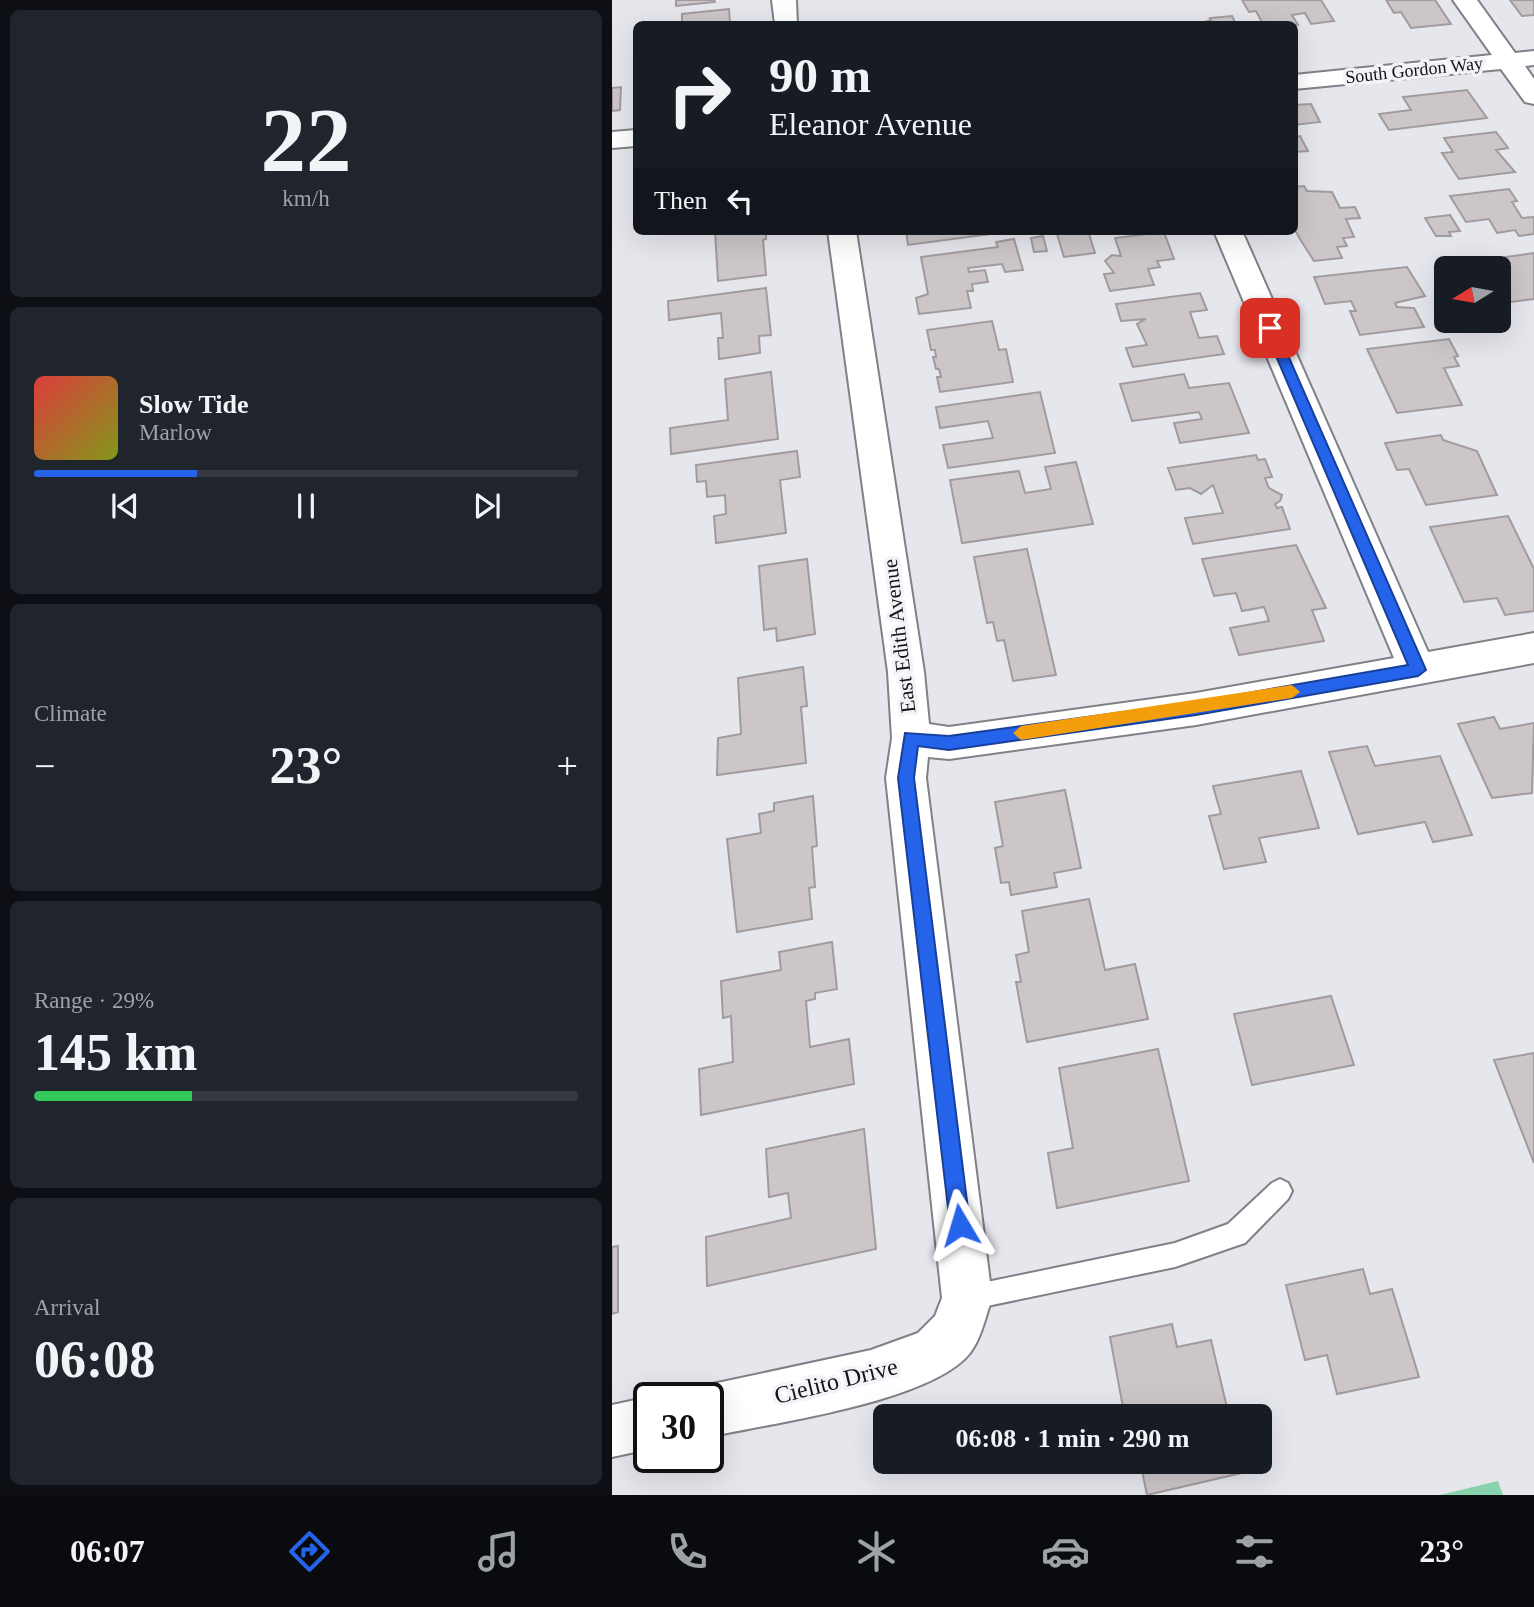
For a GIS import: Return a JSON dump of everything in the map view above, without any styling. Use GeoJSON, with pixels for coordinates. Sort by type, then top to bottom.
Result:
{"type":"FeatureCollection","features":[{"type":"Feature","properties":{"kind":"street"},"geometry":{"type":"LineString","coordinates":[[784,0],[786,21]]}},
{"type":"Feature","properties":{"kind":"street"},"geometry":{"type":"LineString","coordinates":[[1464,0],[1534,97]]}},
{"type":"Feature","properties":{"kind":"street","name":"South Gordon Way"},"geometry":{"type":"LineString","coordinates":[[1298,82],[1534,58]]}},
{"type":"Feature","properties":{"kind":"street"},"geometry":{"type":"LineString","coordinates":[[612,140],[633,138]]}},
{"type":"Feature","properties":{"kind":"street","name":"East Edith Avenue"},"geometry":{"type":"LineString","coordinates":[[843,235],[906,672],[911,738],[906,778],[961,1315]]}},
{"type":"Feature","properties":{"kind":"street"},"geometry":{"type":"LineString","coordinates":[[1230,235],[1418,670]]}},
{"type":"Feature","properties":{"kind":"street"},"geometry":{"type":"LineString","coordinates":[[911,738],[949,743],[1196,709],[1534,648]]}},
{"type":"Feature","properties":{"kind":"street","name":"Cielito Drive"},"geometry":{"type":"LineString","coordinates":[[724,1408],[871,1376],[934,1353],[961,1315]]}},
{"type":"Feature","properties":{"kind":"street"},"geometry":{"type":"LineString","coordinates":[[612,1431],[633,1426]]}},
{"type":"Feature","properties":{"kind":"lane"},"geometry":{"type":"LineString","coordinates":[[961,1315],[1175,1255],[1236,1234],[1280,1191]]}},
{"type":"Feature","properties":{"kind":"green space"},"geometry":{"type":"Polygon","coordinates":[[[1498,1481],[1503,1495],[1440,1495],[1498,1481]]]}},
{"type":"Feature","properties":{"kind":"building"},"geometry":{"type":"Polygon","coordinates":[[[676,0],[714,0],[715,2],[676,6],[676,0]]]}},
{"type":"Feature","properties":{"kind":"building"},"geometry":{"type":"Polygon","coordinates":[[[1242,0],[1321,0],[1334,21],[1311,24],[1305,13],[1292,15],[1296,21],[1261,21],[1256,11],[1249,12],[1242,0]]]}},
{"type":"Feature","properties":{"kind":"building"},"geometry":{"type":"Polygon","coordinates":[[[1386,0],[1435,0],[1451,24],[1411,28],[1401,12],[1394,13],[1386,0]]]}},
{"type":"Feature","properties":{"kind":"building"},"geometry":{"type":"Polygon","coordinates":[[[1510,0],[1534,0],[1534,15],[1522,16],[1510,0]]]}},
{"type":"Feature","properties":{"kind":"building"},"geometry":{"type":"Polygon","coordinates":[[[729,9],[730,21],[682,21],[682,14],[729,9]]]}},
{"type":"Feature","properties":{"kind":"building"},"geometry":{"type":"Polygon","coordinates":[[[1232,16],[1234,21],[1208,21],[1210,18],[1232,16]]]}},
{"type":"Feature","properties":{"kind":"building"},"geometry":{"type":"Polygon","coordinates":[[[621,87],[620,110],[612,111],[612,88],[621,87]]]}},
{"type":"Feature","properties":{"kind":"building"},"geometry":{"type":"Polygon","coordinates":[[[1467,90],[1487,118],[1389,130],[1379,114],[1411,110],[1403,97],[1467,90]]]}},
{"type":"Feature","properties":{"kind":"building"},"geometry":{"type":"Polygon","coordinates":[[[1311,104],[1320,122],[1298,125],[1298,105],[1311,104]]]}},
{"type":"Feature","properties":{"kind":"building"},"geometry":{"type":"Polygon","coordinates":[[[1496,132],[1508,148],[1496,150],[1515,172],[1459,179],[1442,153],[1453,152],[1444,138],[1496,132]]]}},
{"type":"Feature","properties":{"kind":"building"},"geometry":{"type":"Polygon","coordinates":[[[1300,136],[1308,151],[1298,152],[1300,136]]]}},
{"type":"Feature","properties":{"kind":"building"},"geometry":{"type":"Polygon","coordinates":[[[1304,186],[1307,191],[1332,192],[1340,208],[1355,207],[1360,218],[1346,219],[1354,237],[1343,238],[1347,246],[1337,247],[1342,258],[1314,261],[1300,239],[1298,187],[1304,186]]]}},
{"type":"Feature","properties":{"kind":"building"},"geometry":{"type":"Polygon","coordinates":[[[1509,189],[1517,201],[1512,202],[1522,218],[1534,217],[1534,234],[1519,236],[1515,230],[1497,233],[1489,219],[1466,222],[1450,196],[1509,189]]]}},
{"type":"Feature","properties":{"kind":"building"},"geometry":{"type":"Polygon","coordinates":[[[1450,215],[1460,231],[1449,232],[1451,236],[1436,236],[1425,218],[1450,215]]]}},
{"type":"Feature","properties":{"kind":"building"},"geometry":{"type":"Polygon","coordinates":[[[715,235],[766,235],[763,240],[766,275],[718,281],[715,235]]]}},
{"type":"Feature","properties":{"kind":"building"},"geometry":{"type":"Polygon","coordinates":[[[907,235],[983,235],[908,245],[907,235]]]}},
{"type":"Feature","properties":{"kind":"building"},"geometry":{"type":"Polygon","coordinates":[[[1057,235],[1089,235],[1095,253],[1064,257],[1057,235]]]}},
{"type":"Feature","properties":{"kind":"building"},"geometry":{"type":"Polygon","coordinates":[[[1165,235],[1174,259],[1157,261],[1160,267],[1148,269],[1154,285],[1110,291],[1104,274],[1114,273],[1105,261],[1112,255],[1121,256],[1115,238],[1165,235]]]}},
{"type":"Feature","properties":{"kind":"building"},"geometry":{"type":"Polygon","coordinates":[[[1043,236],[1047,251],[1034,252],[1031,238],[1043,236]]]}},
{"type":"Feature","properties":{"kind":"building"},"geometry":{"type":"Polygon","coordinates":[[[1014,239],[1023,270],[1005,272],[1002,264],[968,268],[969,272],[985,270],[988,282],[972,284],[973,291],[967,291],[971,308],[919,314],[916,298],[928,294],[921,257],[998,247],[996,242],[1014,239]]]}},
{"type":"Feature","properties":{"kind":"building"},"geometry":{"type":"Polygon","coordinates":[[[1534,253],[1534,299],[1512,302],[1512,256],[1534,253]]]}},
{"type":"Feature","properties":{"kind":"building"},"geometry":{"type":"Polygon","coordinates":[[[1407,267],[1425,296],[1395,303],[1397,307],[1414,308],[1424,327],[1360,335],[1350,311],[1356,311],[1351,301],[1325,304],[1314,277],[1407,267]]]}},
{"type":"Feature","properties":{"kind":"building"},"geometry":{"type":"Polygon","coordinates":[[[766,288],[771,335],[759,336],[760,353],[719,359],[718,338],[723,338],[721,313],[669,320],[668,301],[766,288]]]}},
{"type":"Feature","properties":{"kind":"building"},"geometry":{"type":"Polygon","coordinates":[[[1200,293],[1207,310],[1190,312],[1199,338],[1217,336],[1224,354],[1133,367],[1126,348],[1147,345],[1137,324],[1146,319],[1121,321],[1116,304],[1200,293]]]}},
{"type":"Feature","properties":{"kind":"building"},"geometry":{"type":"Polygon","coordinates":[[[992,321],[999,350],[1006,349],[1013,382],[940,392],[937,377],[941,377],[939,369],[936,369],[933,357],[936,357],[935,350],[931,350],[927,330],[992,321]]]}},
{"type":"Feature","properties":{"kind":"building"},"geometry":{"type":"Polygon","coordinates":[[[1449,339],[1458,356],[1454,357],[1459,366],[1444,368],[1462,405],[1397,413],[1367,349],[1449,339]]]}},
{"type":"Feature","properties":{"kind":"building"},"geometry":{"type":"Polygon","coordinates":[[[771,372],[778,439],[671,454],[670,428],[728,420],[725,379],[771,372]]]}},
{"type":"Feature","properties":{"kind":"building"},"geometry":{"type":"Polygon","coordinates":[[[1184,374],[1189,388],[1229,383],[1249,433],[1180,443],[1174,423],[1202,419],[1199,412],[1132,421],[1120,384],[1184,374]]]}},
{"type":"Feature","properties":{"kind":"building"},"geometry":{"type":"Polygon","coordinates":[[[1040,392],[1055,453],[948,468],[943,445],[993,438],[988,421],[940,428],[936,407],[1040,392]]]}},
{"type":"Feature","properties":{"kind":"building"},"geometry":{"type":"Polygon","coordinates":[[[1441,435],[1443,440],[1477,451],[1497,495],[1426,505],[1409,469],[1397,470],[1385,443],[1441,435]]]}},
{"type":"Feature","properties":{"kind":"building"},"geometry":{"type":"Polygon","coordinates":[[[797,451],[800,477],[780,480],[786,533],[716,543],[714,516],[726,514],[725,495],[707,497],[706,481],[697,482],[696,465],[797,451]]]}},
{"type":"Feature","properties":{"kind":"building"},"geometry":{"type":"Polygon","coordinates":[[[1256,455],[1258,460],[1265,459],[1272,477],[1265,478],[1269,488],[1282,495],[1280,501],[1275,504],[1277,508],[1282,507],[1290,529],[1193,544],[1185,518],[1223,513],[1213,485],[1201,494],[1190,488],[1176,490],[1168,468],[1256,455]]]}},
{"type":"Feature","properties":{"kind":"building"},"geometry":{"type":"Polygon","coordinates":[[[1076,462],[1093,524],[962,543],[950,480],[1019,471],[1025,493],[1051,489],[1045,467],[1076,462]]]}},
{"type":"Feature","properties":{"kind":"building"},"geometry":{"type":"Polygon","coordinates":[[[1508,516],[1534,569],[1534,611],[1505,615],[1497,598],[1464,602],[1430,527],[1508,516]]]}},
{"type":"Feature","properties":{"kind":"building"},"geometry":{"type":"Polygon","coordinates":[[[1296,545],[1326,608],[1312,610],[1324,641],[1239,655],[1230,628],[1269,621],[1264,607],[1242,611],[1236,593],[1214,596],[1202,559],[1296,545]]]}},
{"type":"Feature","properties":{"kind":"building"},"geometry":{"type":"Polygon","coordinates":[[[1027,549],[1056,675],[1013,681],[1004,640],[997,641],[993,622],[987,623],[974,557],[1027,549]]]}},
{"type":"Feature","properties":{"kind":"building"},"geometry":{"type":"Polygon","coordinates":[[[807,559],[815,634],[777,641],[776,628],[764,630],[759,566],[807,559]]]}},
{"type":"Feature","properties":{"kind":"building"},"geometry":{"type":"Polygon","coordinates":[[[803,667],[807,706],[801,707],[806,763],[717,775],[718,738],[741,734],[738,678],[803,667]]]}},
{"type":"Feature","properties":{"kind":"building"},"geometry":{"type":"Polygon","coordinates":[[[1494,717],[1500,729],[1534,723],[1532,793],[1492,798],[1458,724],[1494,717]]]}},
{"type":"Feature","properties":{"kind":"building"},"geometry":{"type":"Polygon","coordinates":[[[1367,746],[1375,766],[1440,756],[1472,835],[1433,842],[1425,822],[1358,834],[1329,752],[1367,746]]]}},
{"type":"Feature","properties":{"kind":"building"},"geometry":{"type":"Polygon","coordinates":[[[1301,771],[1319,828],[1259,838],[1266,862],[1224,869],[1209,816],[1221,814],[1213,786],[1301,771]]]}},
{"type":"Feature","properties":{"kind":"building"},"geometry":{"type":"Polygon","coordinates":[[[1065,790],[1081,868],[1054,873],[1057,887],[1011,895],[1009,882],[1001,883],[995,848],[1003,846],[995,802],[1065,790]]]}},
{"type":"Feature","properties":{"kind":"building"},"geometry":{"type":"Polygon","coordinates":[[[813,796],[817,846],[812,847],[815,887],[809,888],[812,919],[737,932],[727,839],[761,833],[759,814],[774,811],[774,803],[813,796]]]}},
{"type":"Feature","properties":{"kind":"building"},"geometry":{"type":"Polygon","coordinates":[[[1089,899],[1105,970],[1135,964],[1148,1019],[1027,1042],[1016,982],[1021,982],[1016,955],[1029,952],[1022,911],[1089,899]]]}},
{"type":"Feature","properties":{"kind":"building"},"geometry":{"type":"Polygon","coordinates":[[[832,942],[837,989],[815,993],[815,999],[806,1001],[810,1047],[849,1039],[854,1084],[701,1115],[699,1069],[733,1062],[731,1016],[723,1018],[721,981],[781,970],[779,952],[832,942]]]}},
{"type":"Feature","properties":{"kind":"building"},"geometry":{"type":"Polygon","coordinates":[[[1331,996],[1354,1065],[1252,1085],[1234,1014],[1331,996]]]}},
{"type":"Feature","properties":{"kind":"building"},"geometry":{"type":"Polygon","coordinates":[[[1158,1049],[1189,1181],[1057,1208],[1048,1153],[1073,1148],[1059,1068],[1158,1049]]]}},
{"type":"Feature","properties":{"kind":"building"},"geometry":{"type":"Polygon","coordinates":[[[1534,1053],[1534,1163],[1494,1060],[1534,1053]]]}},
{"type":"Feature","properties":{"kind":"building"},"geometry":{"type":"Polygon","coordinates":[[[864,1129],[876,1249],[707,1286],[706,1237],[791,1218],[788,1193],[769,1197],[766,1149],[864,1129]]]}},
{"type":"Feature","properties":{"kind":"building"},"geometry":{"type":"Polygon","coordinates":[[[618,1246],[618,1312],[612,1314],[612,1247],[618,1246]]]}},
{"type":"Feature","properties":{"kind":"building"},"geometry":{"type":"Polygon","coordinates":[[[1363,1269],[1370,1294],[1392,1289],[1419,1377],[1337,1394],[1327,1355],[1305,1360],[1286,1285],[1363,1269]]]}},
{"type":"Feature","properties":{"kind":"building"},"geometry":{"type":"Polygon","coordinates":[[[1172,1324],[1177,1347],[1211,1340],[1226,1404],[1122,1404],[1110,1337],[1172,1324]]]}},
{"type":"Feature","properties":{"kind":"building"},"geometry":{"type":"Polygon","coordinates":[[[1143,1474],[1238,1474],[1147,1495],[1143,1474]]]}},
{"type":"Feature","properties":{"kind":"slow traffic"},"geometry":{"type":"LineString","coordinates":[[1021,733],[1196,709],[1292,692]]}},
{"type":"Feature","properties":{"kind":"route"},"geometry":{"type":"LineString","coordinates":[[960,1225],[906,778],[911,738],[949,743],[1196,709],[1418,670],[1270,328]]}}]}
